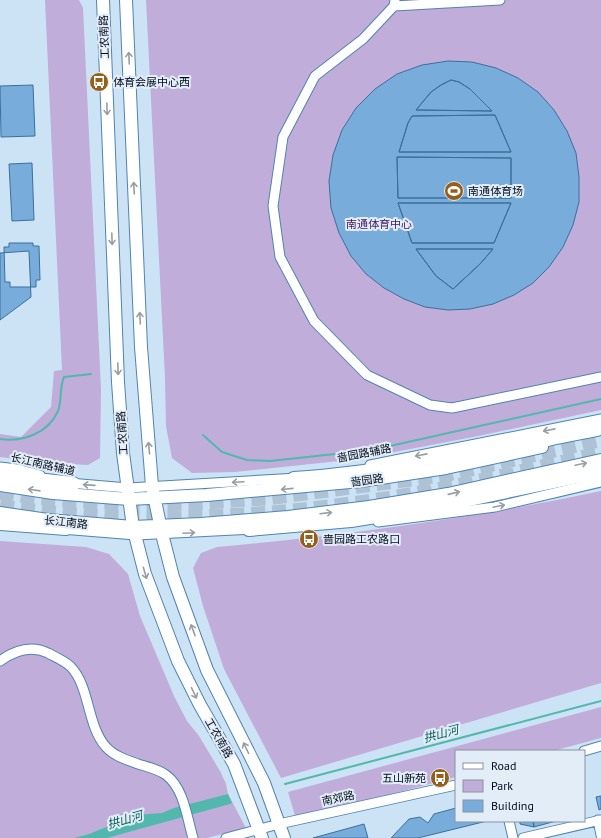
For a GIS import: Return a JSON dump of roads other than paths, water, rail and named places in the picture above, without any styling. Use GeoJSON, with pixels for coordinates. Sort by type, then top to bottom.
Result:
{"type":"FeatureCollection","features":[{"type":"Feature","properties":{"kind":"highway"},"geometry":{"type":"LineString","coordinates":[[294,479],[349,475],[443,460],[600,428]]}},
{"type":"Feature","properties":{"kind":"highway"},"geometry":{"type":"LineString","coordinates":[[249,529],[351,520],[431,508],[601,470]]}},
{"type":"Feature","properties":{"kind":"highway"},"geometry":{"type":"LineString","coordinates":[[0,476],[73,484]]}},
{"type":"Feature","properties":{"kind":"highway"},"geometry":{"type":"LineString","coordinates":[[0,522],[66,528]]}},
{"type":"Feature","properties":{"kind":"main road","name":"工农南路"},"geometry":{"type":"LineString","coordinates":[[102,0],[118,382],[123,453],[135,531],[145,574],[178,661],[200,705],[234,764],[261,834]]}},
{"type":"Feature","properties":{"kind":"main road","name":"工农南路"},"geometry":{"type":"LineString","coordinates":[[126,0],[141,347],[154,491],[161,530],[173,577],[207,670],[264,783],[284,838]]}},
{"type":"Feature","properties":{"kind":"main road","name":"啬园路"},"geometry":{"type":"LineString","coordinates":[[128,493],[154,491],[268,491],[361,481],[446,468],[600,428]]}},
{"type":"Feature","properties":{"kind":"main road"},"geometry":{"type":"LineString","coordinates":[[135,531],[161,530],[288,517],[369,507],[448,494],[601,460]]}},
{"type":"Feature","properties":{"kind":"main road"},"geometry":{"type":"LineString","coordinates":[[0,485],[53,493],[128,493]]}},
{"type":"Feature","properties":{"kind":"main road","name":"长江南路"},"geometry":{"type":"LineString","coordinates":[[0,513],[135,531]]}},
{"type":"Feature","properties":{"kind":"street"},"geometry":{"type":"LineString","coordinates":[[500,0],[395,3],[363,39],[315,76],[283,138],[273,206],[280,257],[314,321],[367,375],[430,405],[452,408],[601,377]]}},
{"type":"Feature","properties":{"kind":"street","name":"长江南路辅道"},"geometry":{"type":"LineString","coordinates":[[0,467],[17,469],[73,484],[128,493]]}},
{"type":"Feature","properties":{"kind":"street"},"geometry":{"type":"LineString","coordinates":[[154,491],[294,479]]}},
{"type":"Feature","properties":{"kind":"street"},"geometry":{"type":"LineString","coordinates":[[161,530],[338,528],[496,506],[601,482]]}},
{"type":"Feature","properties":{"kind":"street"},"geometry":{"type":"LineString","coordinates":[[0,530],[66,528],[135,531]]}},
{"type":"Feature","properties":{"kind":"street"},"geometry":{"type":"LineString","coordinates":[[0,661],[14,652],[33,648],[40,649],[65,662],[75,672],[96,730],[108,748],[129,761],[165,774],[177,786],[193,838]]}},
{"type":"Feature","properties":{"kind":"street"},"geometry":{"type":"LineString","coordinates":[[585,751],[601,746]]}},
{"type":"Feature","properties":{"kind":"street","name":"南郊路"},"geometry":{"type":"LineString","coordinates":[[226,838],[261,834],[279,824],[455,785]]}},
{"type":"Feature","properties":{"kind":"street"},"geometry":{"type":"LineString","coordinates":[[523,838],[546,835],[600,820],[601,835]]}},
{"type":"Feature","properties":{"kind":"street"},"geometry":{"type":"LineString","coordinates":[[509,822],[513,838]]}},
{"type":"Feature","properties":{"kind":"water"},"geometry":{"type":"Polygon","coordinates":[[[228,794],[232,803],[230,804],[107,838],[74,838],[89,834],[136,815],[162,813],[174,808],[228,794]]]}},
{"type":"Feature","properties":{"kind":"waterway"},"geometry":{"type":"LineString","coordinates":[[0,439],[8,440],[25,438],[41,431],[54,419],[58,411],[64,377],[91,374]]}},
{"type":"Feature","properties":{"kind":"waterway"},"geometry":{"type":"LineString","coordinates":[[203,435],[222,452],[247,460],[270,461],[372,450],[601,399]]}},
{"type":"Feature","properties":{"kind":"waterway","name":"拱山河"},"geometry":{"type":"LineString","coordinates":[[285,784],[601,701]]}},
{"type":"Feature","properties":{"kind":"tunnel"},"geometry":{"type":"LineString","coordinates":[[0,493],[57,500],[137,504],[200,503],[271,498],[446,475],[601,440]]}},
{"type":"Feature","properties":{"kind":"tunnel"},"geometry":{"type":"LineString","coordinates":[[0,506],[56,513],[112,516],[225,516],[281,512],[394,497],[449,487],[601,453]]}},
{"type":"Feature","properties":{"kind":"place","name":"体育会展中心西"},"geometry":{"type":"Point","coordinates":[99,82]}},
{"type":"Feature","properties":{"kind":"place","name":"南通体育场"},"geometry":{"type":"Point","coordinates":[454,191]}},
{"type":"Feature","properties":{"kind":"place","name":"啬园路工农路口"},"geometry":{"type":"Point","coordinates":[309,539]}},
{"type":"Feature","properties":{"kind":"place","name":"五山新苑"},"geometry":{"type":"Point","coordinates":[440,778]}},
{"type":"Feature","properties":{"kind":"park label","name":"南通体育中心"},"geometry":{"type":"Point","coordinates":[379,224]}}]}
